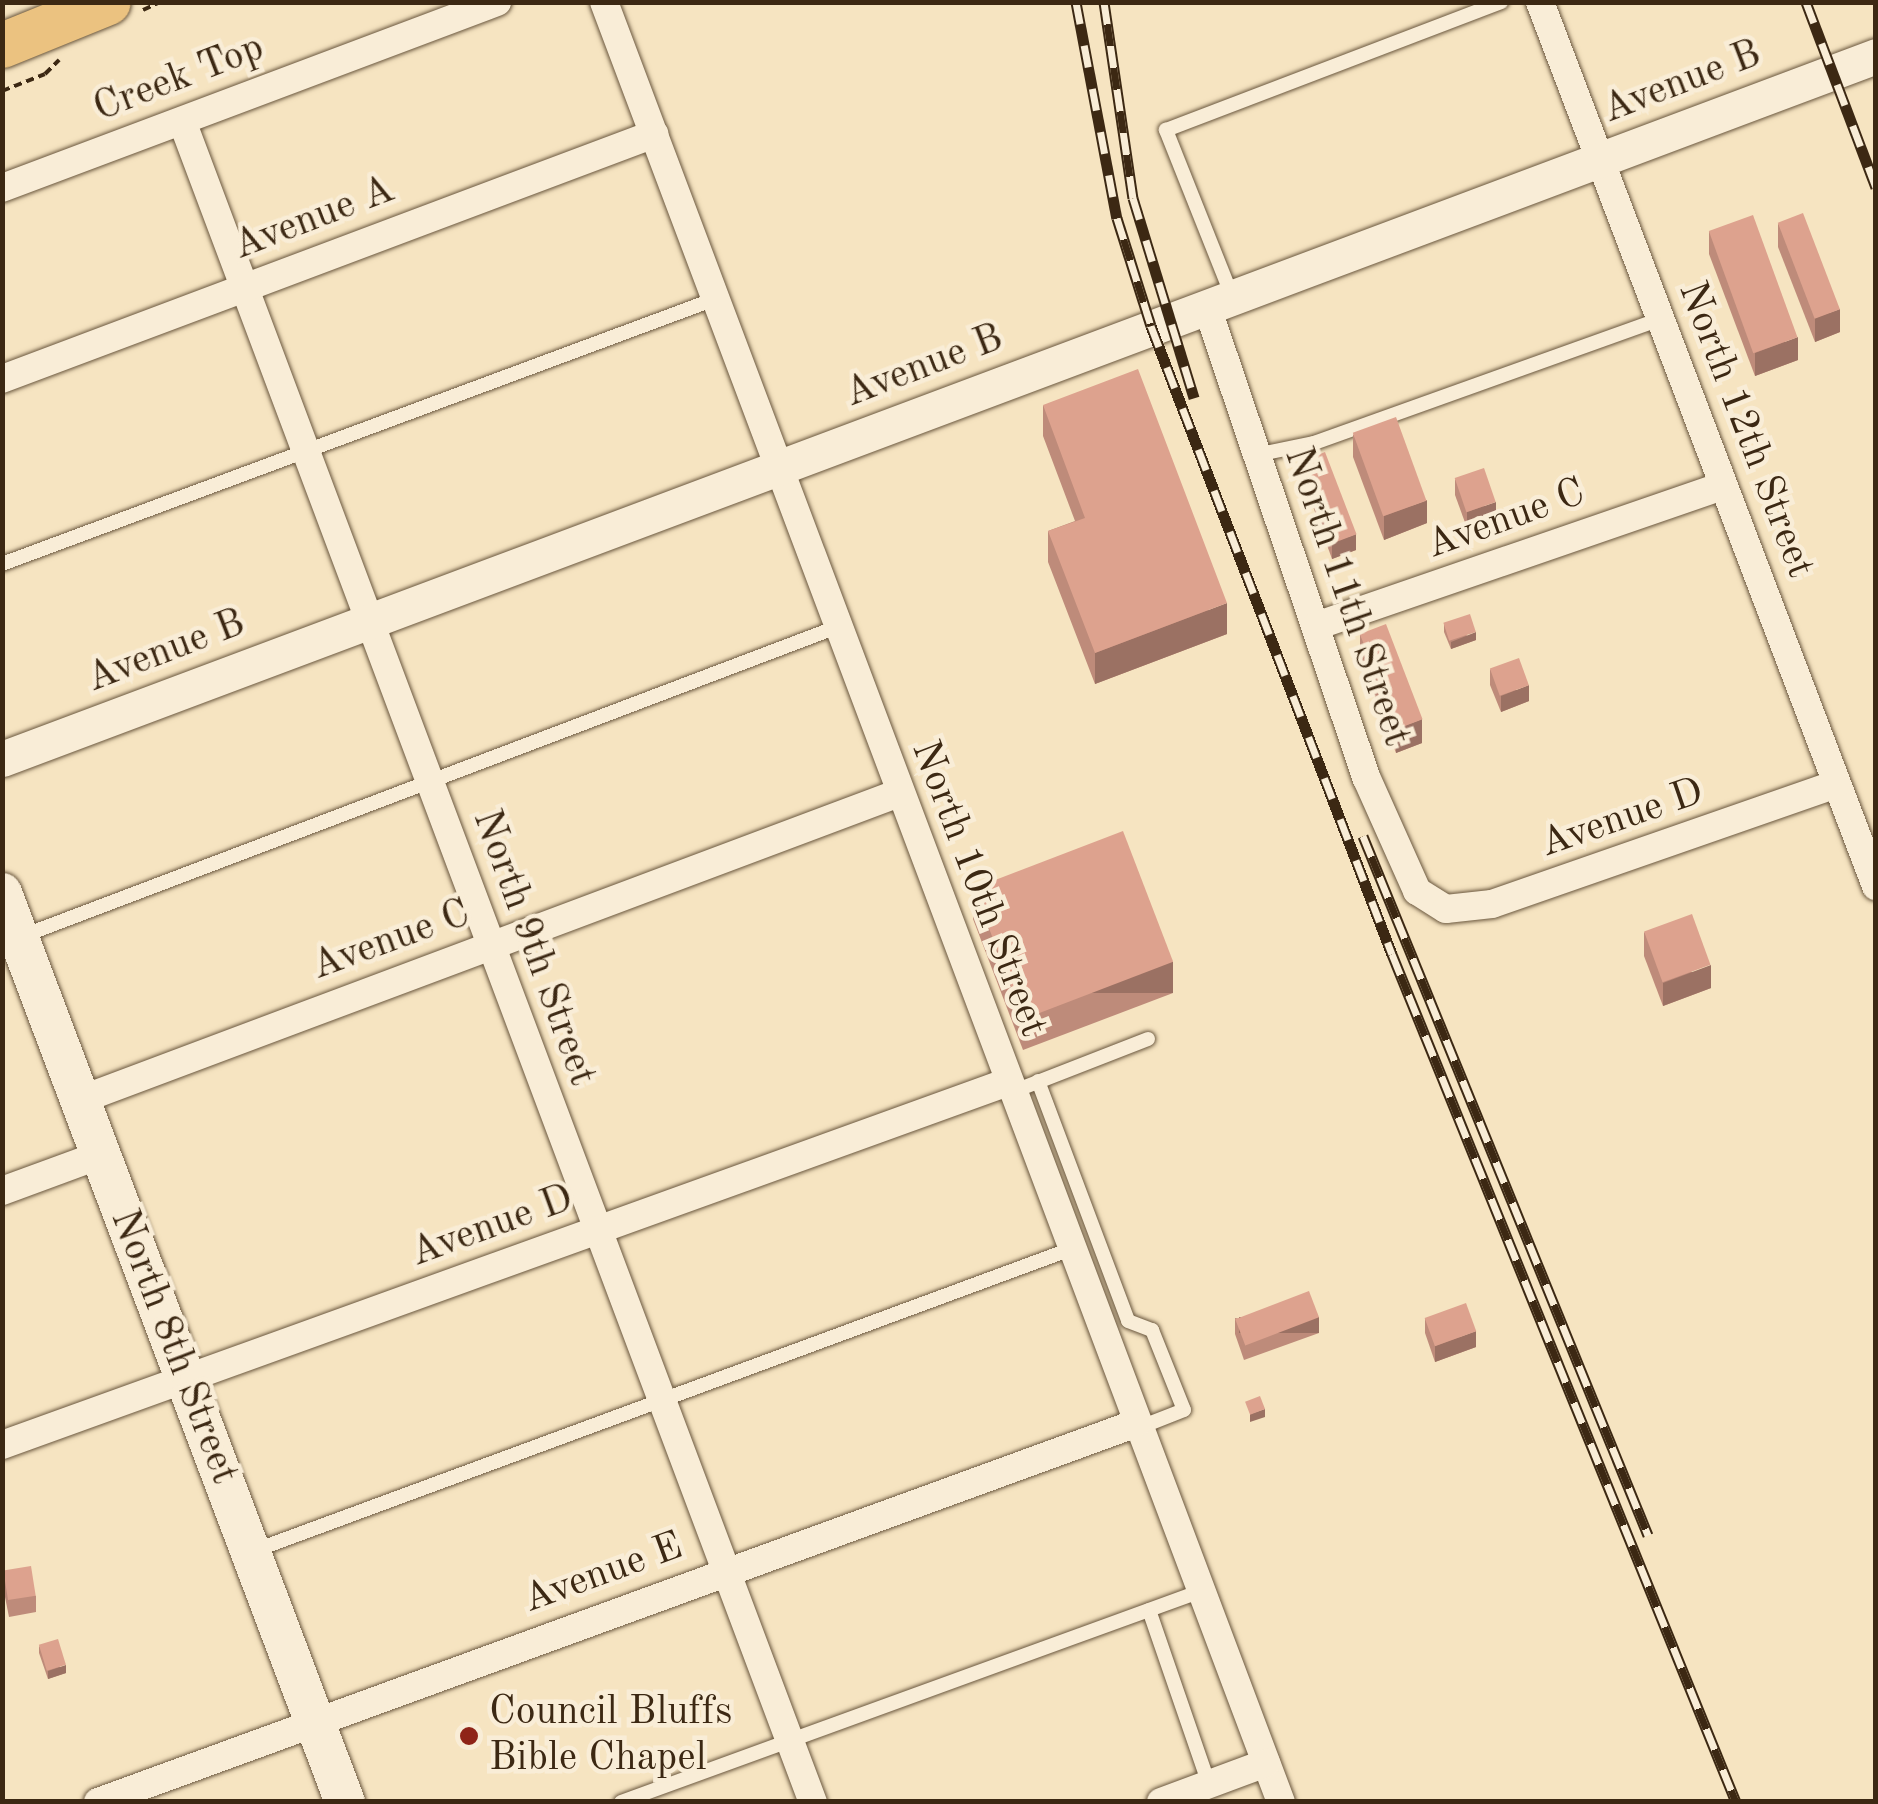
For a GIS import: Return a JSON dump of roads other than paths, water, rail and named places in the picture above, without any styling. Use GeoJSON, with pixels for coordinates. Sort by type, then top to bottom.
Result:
{"type":"FeatureCollection","features":[{"type":"Feature","properties":{"kind":"main road"},"geometry":{"type":"LineString","coordinates":[[2,45],[108,2]]}},
{"type":"Feature","properties":{"kind":"main road","name":"North 8th Street"},"geometry":{"type":"LineString","coordinates":[[2,892],[345,1802]]}},
{"type":"Feature","properties":{"kind":"street","name":"Creek Top"},"geometry":{"type":"LineString","coordinates":[[2,188],[497,2]]}},
{"type":"Feature","properties":{"kind":"street","name":"North 10th Street"},"geometry":{"type":"LineString","coordinates":[[604,2],[1281,1802]]}},
{"type":"Feature","properties":{"kind":"street","name":"North 12th Street"},"geometry":{"type":"LineString","coordinates":[[1540,2],[1876,886]]}},
{"type":"Feature","properties":{"kind":"street","name":"Avenue B"},"geometry":{"type":"LineString","coordinates":[[2,759],[1876,56]]}},
{"type":"Feature","properties":{"kind":"street","name":"North 9th Street"},"geometry":{"type":"LineString","coordinates":[[182,121],[812,1802]]}},
{"type":"Feature","properties":{"kind":"street","name":"Avenue A"},"geometry":{"type":"LineString","coordinates":[[2,379],[654,134]]}},
{"type":"Feature","properties":{"kind":"street","name":"North 11th Street"},"geometry":{"type":"LineString","coordinates":[[1220,302],[1256,455],[1316,626],[1401,864],[1431,901]]}},
{"type":"Feature","properties":{"kind":"street","name":"Avenue C"},"geometry":{"type":"LineString","coordinates":[[1316,626],[1722,486]]}},
{"type":"Feature","properties":{"kind":"street","name":"Avenue D"},"geometry":{"type":"LineString","coordinates":[[1431,901],[1464,910],[1492,904],[1836,784]]}},
{"type":"Feature","properties":{"kind":"street","name":"Avenue C"},"geometry":{"type":"LineString","coordinates":[[80,1100],[899,793]]}},
{"type":"Feature","properties":{"kind":"street","name":"Avenue D"},"geometry":{"type":"LineString","coordinates":[[2,1445],[1010,1087]]}},
{"type":"Feature","properties":{"kind":"street"},"geometry":{"type":"LineString","coordinates":[[2,1191],[100,1154]]}},
{"type":"Feature","properties":{"kind":"street","name":"Avenue E"},"geometry":{"type":"LineString","coordinates":[[98,1802],[1137,1426]]}},
{"type":"Feature","properties":{"kind":"street"},"geometry":{"type":"LineString","coordinates":[[1161,1802],[1266,1763]]}},
{"type":"Feature","properties":{"kind":"lane"},"geometry":{"type":"LineString","coordinates":[[1220,302],[1166,130],[1501,2]]}},
{"type":"Feature","properties":{"kind":"lane"},"geometry":{"type":"LineString","coordinates":[[2,564],[715,299]]}},
{"type":"Feature","properties":{"kind":"lane"},"geometry":{"type":"LineString","coordinates":[[1256,455],[1314,443],[1658,320]]}},
{"type":"Feature","properties":{"kind":"lane"},"geometry":{"type":"LineString","coordinates":[[19,938],[837,627]]}},
{"type":"Feature","properties":{"kind":"lane"},"geometry":{"type":"LineString","coordinates":[[1010,1087],[1038,1081],[1148,1039]]}},
{"type":"Feature","properties":{"kind":"lane"},"geometry":{"type":"LineString","coordinates":[[1038,1081],[1128,1321],[1152,1330],[1184,1410],[1137,1426]]}},
{"type":"Feature","properties":{"kind":"lane"},"geometry":{"type":"LineString","coordinates":[[251,1552],[1071,1250]]}},
{"type":"Feature","properties":{"kind":"lane"},"geometry":{"type":"LineString","coordinates":[[621,1802],[1201,1591]]}},
{"type":"Feature","properties":{"kind":"lane"},"geometry":{"type":"LineString","coordinates":[[1149,1610],[1209,1784]]}},
{"type":"Feature","properties":{"kind":"railway"},"geometry":{"type":"LineString","coordinates":[[1076,2],[1117,218],[1151,326],[1392,954],[1736,1802]]}},
{"type":"Feature","properties":{"kind":"railway"},"geometry":{"type":"LineString","coordinates":[[1104,2],[1133,198],[1194,398]]}},
{"type":"Feature","properties":{"kind":"railway"},"geometry":{"type":"LineString","coordinates":[[1806,2],[1876,187]]}},
{"type":"Feature","properties":{"kind":"railway"},"geometry":{"type":"LineString","coordinates":[[1363,836],[1648,1535]]}},
{"type":"Feature","properties":{"kind":"place","name":"Council Bluffs Bible Chapel"},"geometry":{"type":"Point","coordinates":[469,1736]}}]}
